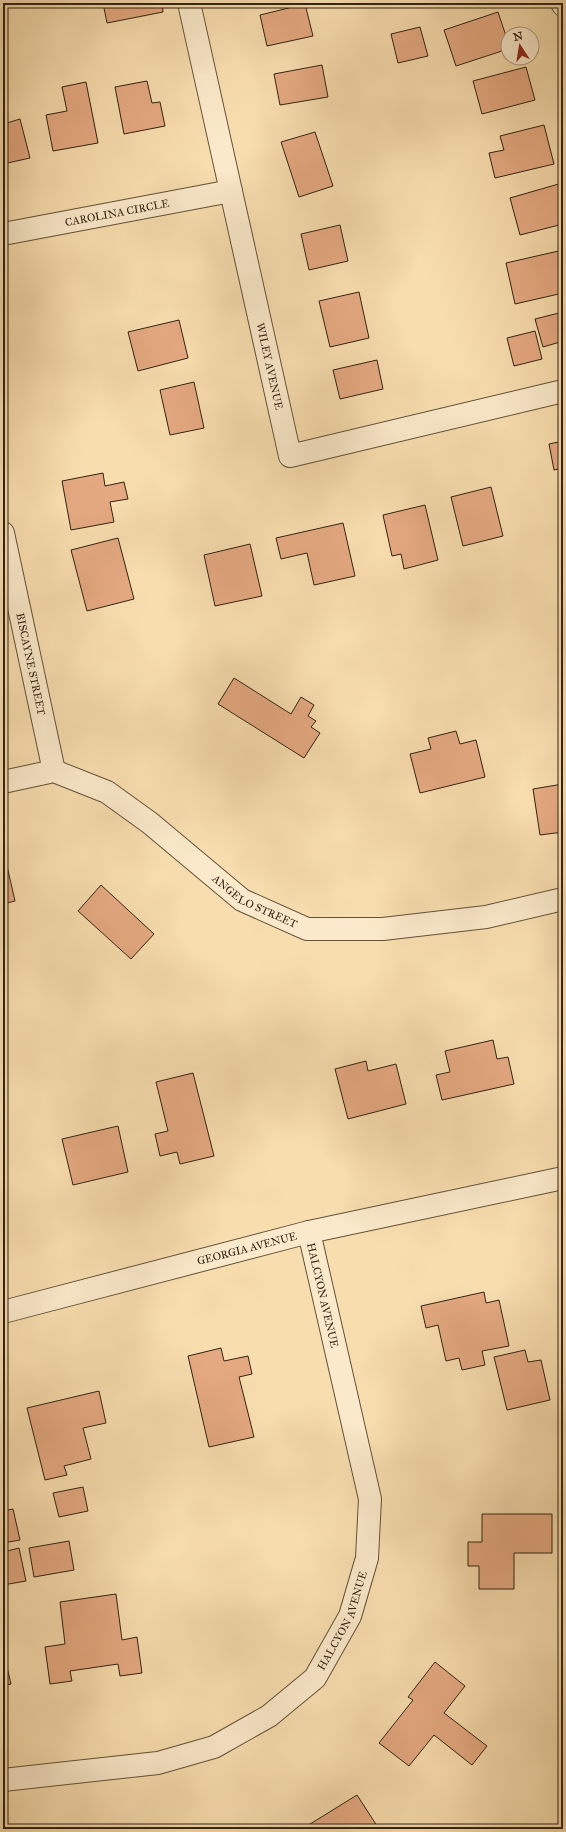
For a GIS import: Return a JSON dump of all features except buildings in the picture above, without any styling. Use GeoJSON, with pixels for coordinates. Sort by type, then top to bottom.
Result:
{"type":"FeatureCollection","features":[{"type":"Feature","properties":{"kind":"street","name":"WILEY AVENUE"},"geometry":{"type":"LineString","coordinates":[[189,3],[290,456],[563,391]]}},
{"type":"Feature","properties":{"kind":"street","name":"CAROLINA CIRCLE"},"geometry":{"type":"LineString","coordinates":[[3,234],[231,191]]}},
{"type":"Feature","properties":{"kind":"street","name":"BISCAYNE STREET"},"geometry":{"type":"LineString","coordinates":[[3,533],[54,771]]}},
{"type":"Feature","properties":{"kind":"street"},"geometry":{"type":"LineString","coordinates":[[3,782],[54,771]]}},
{"type":"Feature","properties":{"kind":"street","name":"ANGELO STREET"},"geometry":{"type":"LineString","coordinates":[[54,771],[107,792],[150,823],[242,900],[307,929],[391,928],[486,917],[563,899]]}},
{"type":"Feature","properties":{"kind":"street","name":"GEORGIA AVENUE"},"geometry":{"type":"LineString","coordinates":[[3,1312],[309,1232],[563,1178]]}},
{"type":"Feature","properties":{"kind":"street","name":"HALCYON AVENUE"},"geometry":{"type":"LineString","coordinates":[[3,1780],[158,1763],[214,1747],[269,1716],[315,1678],[350,1616],[367,1558],[370,1499],[309,1232]]}}]}
